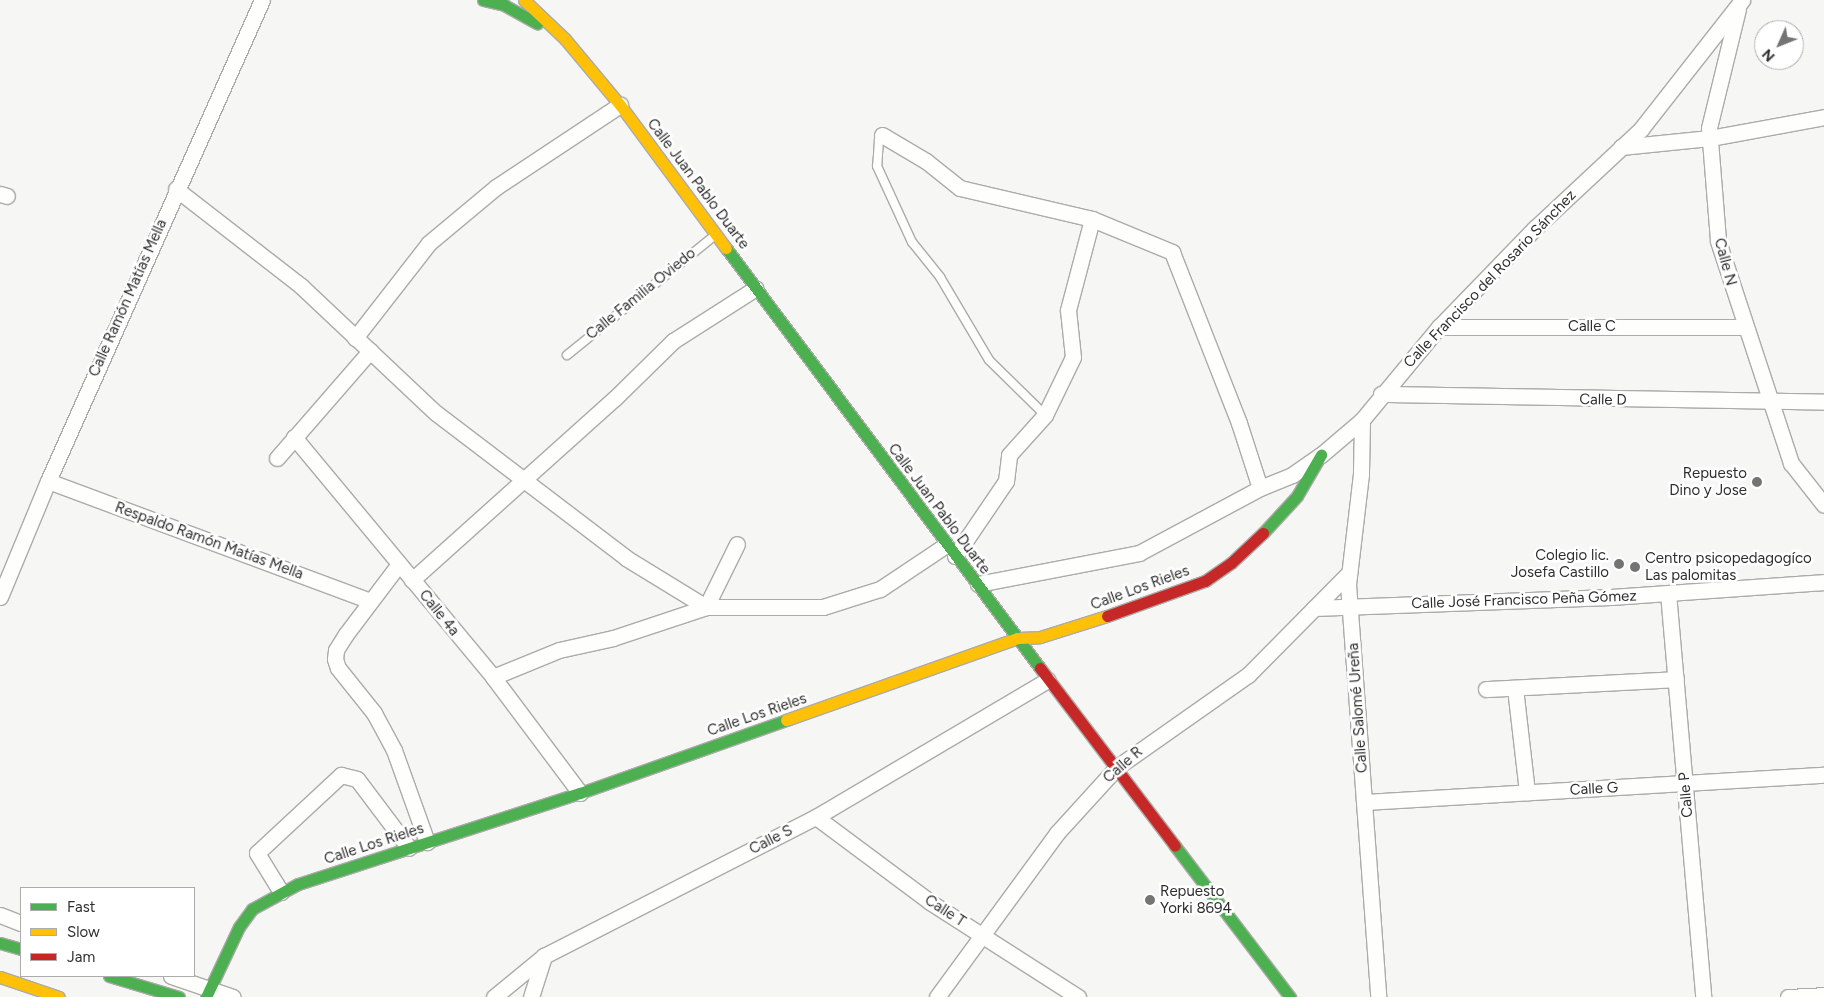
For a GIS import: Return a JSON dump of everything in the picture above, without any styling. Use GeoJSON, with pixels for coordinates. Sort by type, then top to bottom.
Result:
{"type":"FeatureCollection","features":[{"type":"Feature","properties":{"kind":"main road","name":"Calle Juan Pablo Duarte"},"geometry":{"type":"LineString","coordinates":[[483,0],[504,5],[565,39]]}},
{"type":"Feature","properties":{"kind":"main road","name":"Calle Juan Pablo Duarte"},"geometry":{"type":"LineString","coordinates":[[524,0],[565,39],[620,105],[950,551],[978,584],[1048,680],[1117,766],[1290,997]]}},
{"type":"Feature","properties":{"kind":"main road","name":"Calle Los Rieles"},"geometry":{"type":"LineString","coordinates":[[208,993],[239,928],[252,909],[281,892],[580,792],[1017,638],[1040,637],[1088,623],[1205,580],[1231,563],[1276,522],[1297,496],[1320,455]]}},
{"type":"Feature","properties":{"kind":"main road"},"geometry":{"type":"LineString","coordinates":[[0,943],[20,949]]}},
{"type":"Feature","properties":{"kind":"main road"},"geometry":{"type":"LineString","coordinates":[[0,977],[59,997]]}},
{"type":"Feature","properties":{"kind":"main road"},"geometry":{"type":"LineString","coordinates":[[112,977],[179,997]]}},
{"type":"Feature","properties":{"kind":"street","name":"Calle Ramón Matías Mella"},"geometry":{"type":"LineString","coordinates":[[0,597],[48,481],[176,189],[262,0]]}},
{"type":"Feature","properties":{"kind":"street","name":"Calle N"},"geometry":{"type":"LineString","coordinates":[[1741,1],[1709,128],[1718,242],[1744,327],[1772,403],[1791,463],[1824,505]]}},
{"type":"Feature","properties":{"kind":"street","name":"Calle Francisco del Rosario Sánchez"},"geometry":{"type":"LineString","coordinates":[[978,584],[1139,553],[1260,488],[1292,475],[1320,455],[1362,420],[1381,394],[1439,327],[1535,228],[1641,129],[1741,1]]}},
{"type":"Feature","properties":{"kind":"street"},"geometry":{"type":"LineString","coordinates":[[355,338],[429,243],[496,187],[620,105]]}},
{"type":"Feature","properties":{"kind":"street"},"geometry":{"type":"LineString","coordinates":[[1621,148],[1710,138],[1824,117]]}},
{"type":"Feature","properties":{"kind":"street"},"geometry":{"type":"LineString","coordinates":[[882,135],[926,161],[960,188],[1092,219],[1149,241],[1176,255],[1260,488]]}},
{"type":"Feature","properties":{"kind":"street"},"geometry":{"type":"LineString","coordinates":[[176,189],[301,286],[436,413],[626,558],[706,606]]}},
{"type":"Feature","properties":{"kind":"street"},"geometry":{"type":"LineString","coordinates":[[493,678],[559,650],[612,638],[706,606],[822,606],[880,590],[950,551],[1006,481],[1009,455],[1045,415],[1073,357],[1068,310],[1092,219]]}},
{"type":"Feature","properties":{"kind":"street"},"geometry":{"type":"LineString","coordinates":[[412,580],[614,399],[673,341],[756,288]]}},
{"type":"Feature","properties":{"kind":"street","name":"Calle C"},"geometry":{"type":"LineString","coordinates":[[1439,327],[1744,327]]}},
{"type":"Feature","properties":{"kind":"street"},"geometry":{"type":"LineString","coordinates":[[277,458],[370,351]]}},
{"type":"Feature","properties":{"kind":"street","name":"Calle D"},"geometry":{"type":"LineString","coordinates":[[1381,394],[1772,403],[1824,402]]}},
{"type":"Feature","properties":{"kind":"street","name":"Calle Salomé Ureña"},"geometry":{"type":"LineString","coordinates":[[1362,420],[1361,474],[1349,573],[1378,997]]}},
{"type":"Feature","properties":{"kind":"street","name":"Calle 4a"},"geometry":{"type":"LineString","coordinates":[[294,438],[493,678],[580,792]]}},
{"type":"Feature","properties":{"kind":"street","name":"Respaldo Ramón Matías Mella"},"geometry":{"type":"LineString","coordinates":[[48,481],[370,601]]}},
{"type":"Feature","properties":{"kind":"street"},"geometry":{"type":"LineString","coordinates":[[706,606],[738,544]]}},
{"type":"Feature","properties":{"kind":"street"},"geometry":{"type":"LineString","coordinates":[[398,564],[336,650],[335,659],[338,668],[374,713],[394,750],[427,842]]}},
{"type":"Feature","properties":{"kind":"street","name":"Calle R"},"geometry":{"type":"LineString","coordinates":[[937,997],[1058,833],[1117,766],[1248,675],[1349,573]]}},
{"type":"Feature","properties":{"kind":"street","name":"Calle José Francisco Peña Gómez"},"geometry":{"type":"LineString","coordinates":[[1314,608],[1668,593],[1824,582]]}},
{"type":"Feature","properties":{"kind":"street","name":"Calle P"},"geometry":{"type":"LineString","coordinates":[[1668,593],[1704,997]]}},
{"type":"Feature","properties":{"kind":"street"},"geometry":{"type":"LineString","coordinates":[[1486,689],[1676,679]]}},
{"type":"Feature","properties":{"kind":"street","name":"Calle S"},"geometry":{"type":"LineString","coordinates":[[494,997],[544,956],[816,817],[1048,680]]}},
{"type":"Feature","properties":{"kind":"street"},"geometry":{"type":"LineString","coordinates":[[1515,688],[1527,792]]}},
{"type":"Feature","properties":{"kind":"street"},"geometry":{"type":"LineString","coordinates":[[281,892],[257,853],[341,775],[357,779],[410,848]]}},
{"type":"Feature","properties":{"kind":"street","name":"Calle G"},"geometry":{"type":"LineString","coordinates":[[1364,802],[1824,776]]}},
{"type":"Feature","properties":{"kind":"street","name":"Calle T"},"geometry":{"type":"LineString","coordinates":[[816,817],[930,902],[1078,997]]}},
{"type":"Feature","properties":{"kind":"street"},"geometry":{"type":"LineString","coordinates":[[0,915],[20,923]]}},
{"type":"Feature","properties":{"kind":"street"},"geometry":{"type":"LineString","coordinates":[[531,997],[544,956]]}},
{"type":"Feature","properties":{"kind":"street"},"geometry":{"type":"LineString","coordinates":[[173,977],[208,993],[233,997]]}},
{"type":"Feature","properties":{"kind":"street"},"geometry":{"type":"LineString","coordinates":[[1788,997],[1824,995]]}},
{"type":"Feature","properties":{"kind":"lane"},"geometry":{"type":"LineString","coordinates":[[882,135],[879,140],[877,166],[912,242],[944,283],[989,360],[1045,415]]}},
{"type":"Feature","properties":{"kind":"lane","name":"Calle Familia Oviedo"},"geometry":{"type":"LineString","coordinates":[[567,355],[716,234]]}},
{"type":"Feature","properties":{"kind":"traffic: fast"},"geometry":{"type":"LineString","coordinates":[[483,0],[504,5],[537,23]]}},
{"type":"Feature","properties":{"kind":"traffic: fast"},"geometry":{"type":"LineString","coordinates":[[726,248],[1040,668]]}},
{"type":"Feature","properties":{"kind":"traffic: fast"},"geometry":{"type":"LineString","coordinates":[[1263,533],[1297,496],[1321,455]]}},
{"type":"Feature","properties":{"kind":"traffic: fast"},"geometry":{"type":"LineString","coordinates":[[206,997],[239,927],[252,909],[298,884],[580,793],[786,720]]}},
{"type":"Feature","properties":{"kind":"traffic: fast"},"geometry":{"type":"LineString","coordinates":[[1175,846],[1290,997]]}},
{"type":"Feature","properties":{"kind":"traffic: fast"},"geometry":{"type":"LineString","coordinates":[[0,943],[20,949]]}},
{"type":"Feature","properties":{"kind":"traffic: fast"},"geometry":{"type":"LineString","coordinates":[[112,977],[179,997]]}},
{"type":"Feature","properties":{"kind":"traffic: slow"},"geometry":{"type":"LineString","coordinates":[[524,0],[565,39],[620,105],[726,248]]}},
{"type":"Feature","properties":{"kind":"traffic: slow"},"geometry":{"type":"LineString","coordinates":[[786,720],[1017,638],[1040,637],[1107,616]]}},
{"type":"Feature","properties":{"kind":"traffic: slow"},"geometry":{"type":"LineString","coordinates":[[0,977],[59,997]]}},
{"type":"Feature","properties":{"kind":"traffic: jam"},"geometry":{"type":"LineString","coordinates":[[1107,616],[1205,581],[1231,563],[1263,533]]}},
{"type":"Feature","properties":{"kind":"traffic: jam"},"geometry":{"type":"LineString","coordinates":[[1040,668],[1175,846]]}},
{"type":"Feature","properties":{"kind":"place","name":"Repuesto Dino y Jose"},"geometry":{"type":"Point","coordinates":[1757,482]}},
{"type":"Feature","properties":{"kind":"place","name":"Colegio lic. Josefa Castillo"},"geometry":{"type":"Point","coordinates":[1619,564]}},
{"type":"Feature","properties":{"kind":"place","name":"Centro psicopedagogíco Las palomitas"},"geometry":{"type":"Point","coordinates":[1635,567]}},
{"type":"Feature","properties":{"kind":"place","name":"Repuesto Yorki 8694"},"geometry":{"type":"Point","coordinates":[1150,900]}}]}
